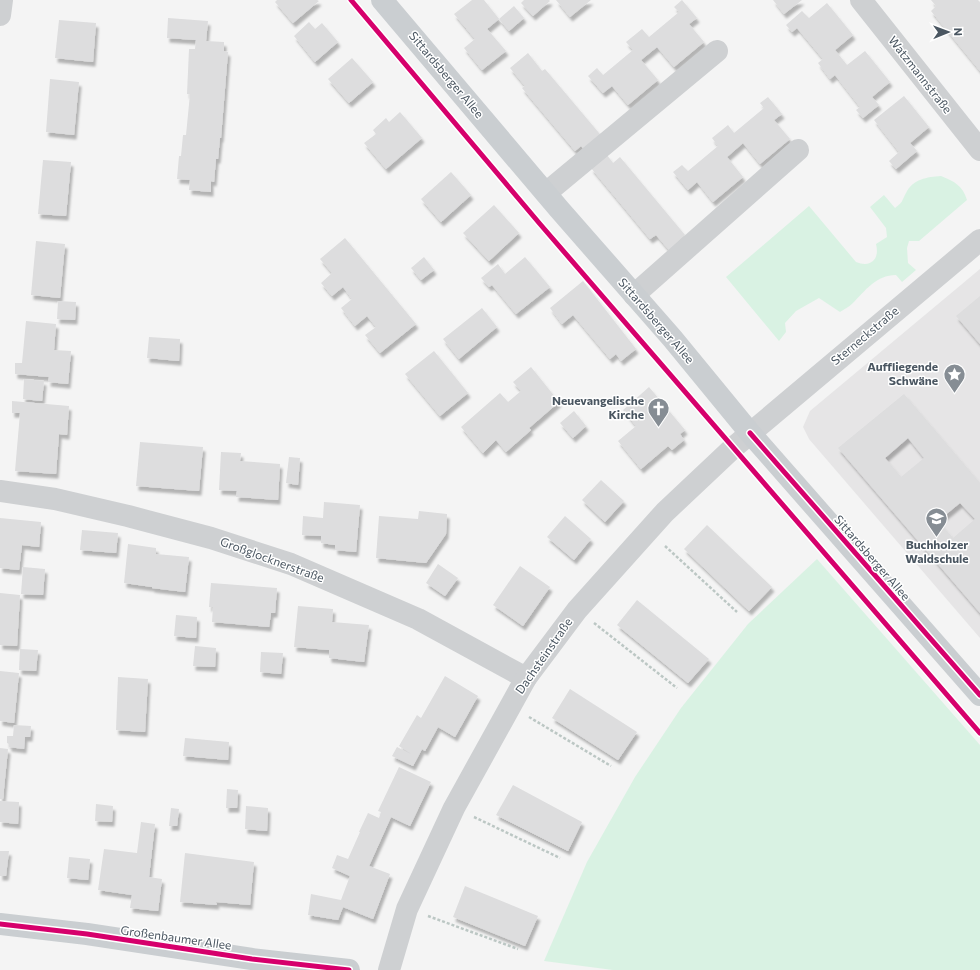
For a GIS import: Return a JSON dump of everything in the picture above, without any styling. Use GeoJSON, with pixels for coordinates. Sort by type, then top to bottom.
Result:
{"type":"FeatureCollection","features":[{"type":"Feature","properties":{"kind":"main road","name":"Sittardsberger Allee"},"geometry":{"type":"LineString","coordinates":[[382,0],[750,433],[980,695]]}},
{"type":"Feature","properties":{"kind":"main road","name":"Großenbaumer Allee"},"geometry":{"type":"LineString","coordinates":[[0,924],[87,934],[268,966],[349,970]]}},
{"type":"Feature","properties":{"kind":"street"},"geometry":{"type":"LineString","coordinates":[[0,15],[2,0]]}},
{"type":"Feature","properties":{"kind":"street","name":"Watzmannstraße"},"geometry":{"type":"LineString","coordinates":[[860,0],[980,150]]}},
{"type":"Feature","properties":{"kind":"street"},"geometry":{"type":"LineString","coordinates":[[546,193],[717,51]]}},
{"type":"Feature","properties":{"kind":"street"},"geometry":{"type":"LineString","coordinates":[[634,295],[798,150]]}},
{"type":"Feature","properties":{"kind":"street","name":"Sterneckstraße"},"geometry":{"type":"LineString","coordinates":[[750,433],[980,240]]}},
{"type":"Feature","properties":{"kind":"street","name":"Dachsteinstraße"},"geometry":{"type":"LineString","coordinates":[[389,970],[407,909],[454,808],[526,678],[577,610],[664,512],[750,433]]}},
{"type":"Feature","properties":{"kind":"street","name":"Großglocknerstraße"},"geometry":{"type":"LineString","coordinates":[[0,491],[55,499],[136,518],[211,538],[291,564],[418,619],[526,678]]}},
{"type":"Feature","properties":{"kind":"path"},"geometry":{"type":"LineString","coordinates":[[647,531],[737,612]]}},
{"type":"Feature","properties":{"kind":"path"},"geometry":{"type":"LineString","coordinates":[[577,610],[677,688]]}},
{"type":"Feature","properties":{"kind":"path"},"geometry":{"type":"LineString","coordinates":[[510,706],[611,766]]}},
{"type":"Feature","properties":{"kind":"path"},"geometry":{"type":"LineString","coordinates":[[454,808],[560,858]]}},
{"type":"Feature","properties":{"kind":"path"},"geometry":{"type":"LineString","coordinates":[[407,909],[518,949]]}},
{"type":"Feature","properties":{"kind":"shaded area","name":"Buchholzer Waldschule"},"geometry":{"type":"Polygon","coordinates":[[[980,269],[980,638],[809,439],[803,427],[810,411],[980,269]]]}},
{"type":"Feature","properties":{"kind":"green space"},"geometry":{"type":"Polygon","coordinates":[[[941,176],[957,185],[963,191],[967,200],[919,241],[909,241],[907,248],[908,263],[916,270],[902,282],[896,275],[877,281],[840,312],[819,298],[796,311],[785,323],[786,332],[779,341],[726,277],[809,206],[856,262],[861,264],[870,263],[877,254],[876,244],[887,237],[886,228],[870,207],[884,195],[895,208],[901,203],[909,188],[916,182],[926,178],[941,176]]]}},
{"type":"Feature","properties":{"kind":"green space"},"geometry":{"type":"Polygon","coordinates":[[[817,559],[980,745],[980,970],[613,970],[544,961],[587,862],[635,777],[681,708],[748,624],[817,559]]]}},
{"type":"Feature","properties":{"kind":"building"},"geometry":{"type":"Polygon","coordinates":[[[277,0],[319,1],[293,23],[275,2],[277,0]]]}},
{"type":"Feature","properties":{"kind":"building"},"geometry":{"type":"Polygon","coordinates":[[[472,0],[484,0],[499,19],[487,29],[506,51],[482,70],[464,48],[475,39],[454,14],[472,0]]]}},
{"type":"Feature","properties":{"kind":"building"},"geometry":{"type":"Polygon","coordinates":[[[524,0],[550,1],[533,16],[521,3],[524,0]]]}},
{"type":"Feature","properties":{"kind":"building"},"geometry":{"type":"Polygon","coordinates":[[[556,0],[591,0],[570,17],[556,0]]]}},
{"type":"Feature","properties":{"kind":"building"},"geometry":{"type":"Polygon","coordinates":[[[682,0],[697,18],[689,24],[704,42],[674,67],[657,47],[641,60],[658,80],[628,105],[612,86],[603,93],[588,76],[597,68],[603,75],[633,50],[626,42],[642,29],[649,37],[679,12],[674,7],[682,0]]]}},
{"type":"Feature","properties":{"kind":"building"},"geometry":{"type":"Polygon","coordinates":[[[773,0],[802,0],[784,14],[773,0]]]}},
{"type":"Feature","properties":{"kind":"building"},"geometry":{"type":"Polygon","coordinates":[[[931,0],[978,0],[980,2],[980,71],[931,11],[936,6],[931,0]]]}},
{"type":"Feature","properties":{"kind":"building"},"geometry":{"type":"Polygon","coordinates":[[[827,3],[853,35],[835,50],[847,65],[865,51],[890,82],[872,97],[879,105],[863,118],[856,110],[860,107],[835,75],[830,79],[818,63],[823,59],[797,28],[792,32],[786,25],[802,11],[809,18],[827,3]]]}},
{"type":"Feature","properties":{"kind":"building"},"geometry":{"type":"Polygon","coordinates":[[[514,6],[524,18],[509,31],[499,19],[514,6]]]}},
{"type":"Feature","properties":{"kind":"building"},"geometry":{"type":"Polygon","coordinates":[[[168,18],[208,21],[206,41],[224,42],[224,51],[228,52],[221,138],[218,159],[216,159],[214,182],[211,181],[211,192],[189,190],[190,180],[177,179],[183,135],[186,135],[190,94],[187,94],[189,49],[195,49],[196,40],[167,38],[168,18]]]}},
{"type":"Feature","properties":{"kind":"building"},"geometry":{"type":"Polygon","coordinates":[[[59,20],[96,23],[93,62],[55,58],[59,20]]]}},
{"type":"Feature","properties":{"kind":"building"},"geometry":{"type":"Polygon","coordinates":[[[309,22],[315,29],[322,23],[338,42],[315,62],[294,36],[309,22]]]}},
{"type":"Feature","properties":{"kind":"building"},"geometry":{"type":"Polygon","coordinates":[[[528,53],[542,71],[545,69],[604,139],[587,153],[581,146],[575,151],[522,88],[525,86],[510,68],[528,53]]]}},
{"type":"Feature","properties":{"kind":"building"},"geometry":{"type":"Polygon","coordinates":[[[352,58],[373,82],[349,103],[328,79],[352,58]]]}},
{"type":"Feature","properties":{"kind":"building"},"geometry":{"type":"Polygon","coordinates":[[[50,79],[79,82],[74,135],[46,132],[50,79]]]}},
{"type":"Feature","properties":{"kind":"building"},"geometry":{"type":"Polygon","coordinates":[[[904,96],[929,127],[910,143],[917,151],[896,169],[889,161],[899,152],[874,120],[904,96]]]}},
{"type":"Feature","properties":{"kind":"building"},"geometry":{"type":"Polygon","coordinates":[[[768,97],[782,114],[774,120],[790,139],[760,164],[743,143],[727,157],[743,177],[713,202],[697,182],[688,190],[673,172],[682,165],[688,171],[718,146],[712,138],[728,125],[734,133],[764,108],[760,103],[768,97]]]}},
{"type":"Feature","properties":{"kind":"building"},"geometry":{"type":"Polygon","coordinates":[[[400,112],[422,138],[386,169],[364,143],[376,134],[373,130],[386,118],[389,122],[400,112]]]}},
{"type":"Feature","properties":{"kind":"building"},"geometry":{"type":"Polygon","coordinates":[[[607,155],[613,163],[620,157],[685,235],[669,250],[656,235],[650,239],[591,168],[607,155]]]}},
{"type":"Feature","properties":{"kind":"building"},"geometry":{"type":"Polygon","coordinates":[[[43,160],[71,162],[66,216],[38,214],[43,160]]]}},
{"type":"Feature","properties":{"kind":"building"},"geometry":{"type":"Polygon","coordinates":[[[451,172],[471,195],[441,222],[421,199],[451,172]]]}},
{"type":"Feature","properties":{"kind":"building"},"geometry":{"type":"Polygon","coordinates":[[[494,205],[519,233],[489,261],[463,233],[494,205]]]}},
{"type":"Feature","properties":{"kind":"building"},"geometry":{"type":"Polygon","coordinates":[[[345,238],[416,324],[380,353],[365,335],[376,327],[367,316],[355,326],[341,308],[352,299],[343,287],[332,296],[321,283],[332,273],[320,259],[345,238]]]}},
{"type":"Feature","properties":{"kind":"building"},"geometry":{"type":"Polygon","coordinates":[[[36,241],[65,244],[60,298],[31,295],[36,241]]]}},
{"type":"Feature","properties":{"kind":"building"},"geometry":{"type":"Polygon","coordinates":[[[424,257],[434,270],[421,280],[411,268],[424,257]]]}},
{"type":"Feature","properties":{"kind":"building"},"geometry":{"type":"Polygon","coordinates":[[[525,257],[550,287],[516,314],[492,285],[489,287],[481,278],[498,264],[505,274],[525,257]]]}},
{"type":"Feature","properties":{"kind":"building"},"geometry":{"type":"Polygon","coordinates":[[[583,281],[636,349],[621,361],[616,354],[610,359],[573,315],[562,324],[550,308],[583,281]]]}},
{"type":"Feature","properties":{"kind":"building"},"geometry":{"type":"Polygon","coordinates":[[[980,296],[980,344],[956,316],[980,296]]]}},
{"type":"Feature","properties":{"kind":"building"},"geometry":{"type":"Polygon","coordinates":[[[58,301],[76,302],[75,320],[57,319],[58,301]]]}},
{"type":"Feature","properties":{"kind":"building"},"geometry":{"type":"Polygon","coordinates":[[[482,308],[497,327],[459,359],[443,339],[482,308]]]}},
{"type":"Feature","properties":{"kind":"building"},"geometry":{"type":"Polygon","coordinates":[[[26,321],[56,324],[54,350],[71,351],[68,384],[48,382],[49,377],[15,374],[15,363],[22,363],[26,321]]]}},
{"type":"Feature","properties":{"kind":"building"},"geometry":{"type":"Polygon","coordinates":[[[149,337],[180,339],[179,361],[147,358],[149,337]]]}},
{"type":"Feature","properties":{"kind":"building"},"geometry":{"type":"Polygon","coordinates":[[[434,351],[468,393],[440,416],[405,374],[434,351]]]}},
{"type":"Feature","properties":{"kind":"building"},"geometry":{"type":"Polygon","coordinates":[[[531,367],[559,402],[529,428],[531,430],[506,452],[496,440],[483,453],[461,427],[500,393],[508,402],[521,391],[513,382],[531,367]]]}},
{"type":"Feature","properties":{"kind":"building"},"geometry":{"type":"Polygon","coordinates":[[[24,379],[44,381],[42,401],[23,399],[24,379]]]}},
{"type":"Feature","properties":{"kind":"building","name":"Neuevangelische Kirche"},"geometry":{"type":"Polygon","coordinates":[[[649,387],[685,430],[680,434],[684,440],[672,450],[668,446],[641,469],[618,441],[636,426],[623,410],[649,387]]]}},
{"type":"Feature","properties":{"kind":"building"},"geometry":{"type":"Polygon","coordinates":[[[904,394],[980,483],[980,613],[838,448],[904,394]],[[908,438],[885,458],[901,477],[924,458],[908,438]],[[960,503],[938,521],[953,538],[975,519],[960,503]]]}},
{"type":"Feature","properties":{"kind":"building"},"geometry":{"type":"Polygon","coordinates":[[[12,401],[69,406],[67,435],[59,434],[56,474],[15,471],[20,413],[12,413],[12,401]]]}},
{"type":"Feature","properties":{"kind":"building"},"geometry":{"type":"Polygon","coordinates":[[[574,411],[586,426],[573,438],[560,423],[574,411]]]}},
{"type":"Feature","properties":{"kind":"building"},"geometry":{"type":"Polygon","coordinates":[[[140,442],[203,447],[199,491],[136,486],[140,442]]]}},
{"type":"Feature","properties":{"kind":"building"},"geometry":{"type":"Polygon","coordinates":[[[221,452],[241,453],[240,461],[280,464],[278,500],[236,497],[237,491],[219,490],[221,452]]]}},
{"type":"Feature","properties":{"kind":"building"},"geometry":{"type":"Polygon","coordinates":[[[289,457],[300,458],[298,485],[286,483],[289,457]]]}},
{"type":"Feature","properties":{"kind":"building"},"geometry":{"type":"Polygon","coordinates":[[[601,480],[624,501],[605,522],[582,500],[601,480]]]}},
{"type":"Feature","properties":{"kind":"building"},"geometry":{"type":"Polygon","coordinates":[[[324,502],[360,505],[356,552],[335,550],[335,545],[321,543],[321,536],[302,535],[303,516],[323,518],[324,502]]]}},
{"type":"Feature","properties":{"kind":"building"},"geometry":{"type":"Polygon","coordinates":[[[419,511],[447,514],[446,534],[426,563],[376,558],[379,516],[418,519],[419,511]]]}},
{"type":"Feature","properties":{"kind":"building"},"geometry":{"type":"Polygon","coordinates":[[[565,516],[591,539],[574,560],[547,537],[565,516]]]}},
{"type":"Feature","properties":{"kind":"building"},"geometry":{"type":"Polygon","coordinates":[[[0,518],[41,522],[39,547],[22,545],[19,570],[0,568],[0,518]]]}},
{"type":"Feature","properties":{"kind":"building"},"geometry":{"type":"Polygon","coordinates":[[[707,525],[772,587],[749,611],[684,549],[707,525]]]}},
{"type":"Feature","properties":{"kind":"building"},"geometry":{"type":"Polygon","coordinates":[[[82,530],[118,533],[116,553],[80,550],[82,530]]]}},
{"type":"Feature","properties":{"kind":"building"},"geometry":{"type":"Polygon","coordinates":[[[128,544],[156,548],[156,554],[189,557],[185,592],[124,583],[128,544]]]}},
{"type":"Feature","properties":{"kind":"building"},"geometry":{"type":"Polygon","coordinates":[[[438,564],[458,578],[445,596],[426,583],[438,564]]]}},
{"type":"Feature","properties":{"kind":"building"},"geometry":{"type":"Polygon","coordinates":[[[520,566],[550,587],[523,626],[493,605],[520,566]]]}},
{"type":"Feature","properties":{"kind":"building"},"geometry":{"type":"Polygon","coordinates":[[[23,567],[45,569],[43,595],[21,594],[23,567]]]}},
{"type":"Feature","properties":{"kind":"building"},"geometry":{"type":"Polygon","coordinates":[[[211,583],[277,588],[275,613],[271,613],[269,627],[212,622],[213,607],[209,607],[211,583]]]}},
{"type":"Feature","properties":{"kind":"building"},"geometry":{"type":"Polygon","coordinates":[[[0,593],[20,595],[17,646],[0,645],[0,593]]]}},
{"type":"Feature","properties":{"kind":"building"},"geometry":{"type":"Polygon","coordinates":[[[637,600],[709,659],[688,683],[617,625],[637,600]]]}},
{"type":"Feature","properties":{"kind":"building"},"geometry":{"type":"Polygon","coordinates":[[[298,606],[333,609],[332,622],[369,625],[364,662],[329,658],[329,650],[294,647],[298,606]]]}},
{"type":"Feature","properties":{"kind":"building"},"geometry":{"type":"Polygon","coordinates":[[[176,615],[197,617],[196,638],[174,636],[176,615]]]}},
{"type":"Feature","properties":{"kind":"building"},"geometry":{"type":"Polygon","coordinates":[[[195,646],[216,648],[215,667],[193,666],[195,646]]]}},
{"type":"Feature","properties":{"kind":"building"},"geometry":{"type":"Polygon","coordinates":[[[20,649],[38,650],[36,671],[19,670],[20,649]]]}},
{"type":"Feature","properties":{"kind":"building"},"geometry":{"type":"Polygon","coordinates":[[[261,652],[283,653],[281,674],[260,672],[261,652]]]}},
{"type":"Feature","properties":{"kind":"building"},"geometry":{"type":"Polygon","coordinates":[[[0,671],[19,673],[14,723],[0,721],[0,671]]]}},
{"type":"Feature","properties":{"kind":"building"},"geometry":{"type":"Polygon","coordinates":[[[445,676],[478,696],[455,737],[438,727],[425,751],[422,749],[413,766],[392,756],[397,747],[411,754],[399,746],[417,715],[421,718],[445,676]]]}},
{"type":"Feature","properties":{"kind":"building"},"geometry":{"type":"Polygon","coordinates":[[[118,677],[148,679],[145,732],[116,730],[118,677]]]}},
{"type":"Feature","properties":{"kind":"building"},"geometry":{"type":"Polygon","coordinates":[[[570,689],[637,732],[618,760],[552,718],[570,689]]]}},
{"type":"Feature","properties":{"kind":"building"},"geometry":{"type":"Polygon","coordinates":[[[14,725],[31,726],[30,737],[25,737],[24,749],[9,747],[9,744],[7,743],[7,736],[13,736],[14,725]]]}},
{"type":"Feature","properties":{"kind":"building"},"geometry":{"type":"Polygon","coordinates":[[[185,738],[229,742],[228,760],[183,756],[185,738]]]}},
{"type":"Feature","properties":{"kind":"building"},"geometry":{"type":"Polygon","coordinates":[[[0,748],[8,749],[3,799],[0,799],[0,748]]]}},
{"type":"Feature","properties":{"kind":"building"},"geometry":{"type":"Polygon","coordinates":[[[399,767],[431,782],[410,826],[391,817],[369,866],[390,874],[373,919],[343,907],[338,920],[308,915],[311,894],[341,900],[350,876],[332,868],[337,855],[348,859],[368,813],[379,818],[381,812],[378,811],[399,767]]]}},
{"type":"Feature","properties":{"kind":"building"},"geometry":{"type":"Polygon","coordinates":[[[513,785],[582,822],[568,851],[496,815],[513,785]]]}},
{"type":"Feature","properties":{"kind":"building"},"geometry":{"type":"Polygon","coordinates":[[[227,789],[238,790],[237,808],[226,808],[227,789]]]}},
{"type":"Feature","properties":{"kind":"building"},"geometry":{"type":"Polygon","coordinates":[[[0,801],[19,802],[18,824],[0,822],[0,801]]]}},
{"type":"Feature","properties":{"kind":"building"},"geometry":{"type":"Polygon","coordinates":[[[96,804],[113,806],[112,822],[95,821],[96,804]]]}},
{"type":"Feature","properties":{"kind":"building"},"geometry":{"type":"Polygon","coordinates":[[[246,806],[268,808],[267,831],[245,829],[246,806]]]}},
{"type":"Feature","properties":{"kind":"building"},"geometry":{"type":"Polygon","coordinates":[[[171,808],[179,809],[177,826],[169,826],[171,808]]]}},
{"type":"Feature","properties":{"kind":"building"},"geometry":{"type":"Polygon","coordinates":[[[141,822],[155,824],[149,877],[162,879],[158,911],[130,908],[132,895],[98,890],[104,849],[137,853],[141,822]]]}},
{"type":"Feature","properties":{"kind":"building"},"geometry":{"type":"Polygon","coordinates":[[[0,851],[9,851],[6,876],[0,876],[0,851]]]}},
{"type":"Feature","properties":{"kind":"building"},"geometry":{"type":"Polygon","coordinates":[[[185,853],[254,862],[250,905],[216,902],[217,905],[180,902],[185,853]]]}},
{"type":"Feature","properties":{"kind":"building"},"geometry":{"type":"Polygon","coordinates":[[[69,857],[90,859],[88,880],[67,878],[69,857]]]}},
{"type":"Feature","properties":{"kind":"building"},"geometry":{"type":"Polygon","coordinates":[[[465,886],[538,916],[525,946],[453,917],[465,886]]]}},
{"type":"Feature","properties":{"kind":"cycle path"},"geometry":{"type":"LineString","coordinates":[[351,0],[540,224],[980,733]]}},
{"type":"Feature","properties":{"kind":"cycle path"},"geometry":{"type":"LineString","coordinates":[[750,433],[980,695]]}},
{"type":"Feature","properties":{"kind":"cycle path"},"geometry":{"type":"LineString","coordinates":[[0,924],[87,934],[252,959],[349,970]]}},
{"type":"Feature","properties":{"kind":"place","name":"Auffliegende Schwäne"},"geometry":{"type":"Point","coordinates":[954,394]}},
{"type":"Feature","properties":{"kind":"place","name":"Neuevangelische Kirche"},"geometry":{"type":"Point","coordinates":[659,428]}},
{"type":"Feature","properties":{"kind":"place","name":"Buchholzer Waldschule"},"geometry":{"type":"Point","coordinates":[937,538]}}]}
